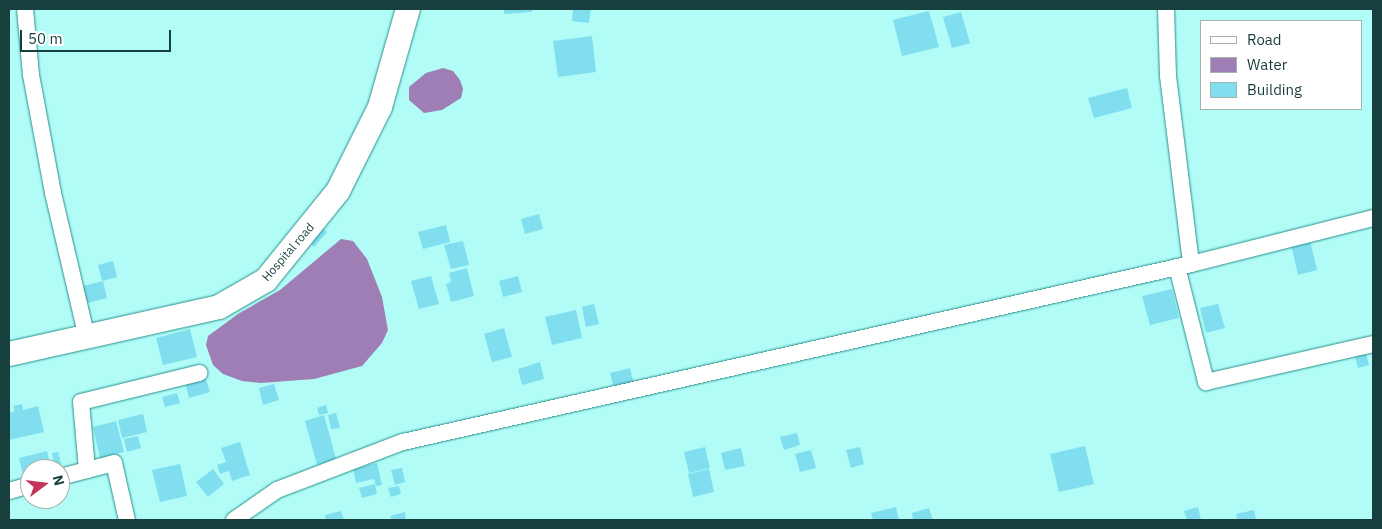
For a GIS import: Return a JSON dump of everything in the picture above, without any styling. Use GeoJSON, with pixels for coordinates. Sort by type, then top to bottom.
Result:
{"type":"FeatureCollection","features":[{"type":"Feature","properties":{"kind":"street"},"geometry":{"type":"LineString","coordinates":[[25,9],[31,75],[53,194],[88,338]]}},
{"type":"Feature","properties":{"kind":"street","name":"Hospital road"},"geometry":{"type":"LineString","coordinates":[[9,354],[88,338],[219,307],[266,280],[338,191],[380,107],[408,9]]}},
{"type":"Feature","properties":{"kind":"street"},"geometry":{"type":"LineString","coordinates":[[1166,9],[1168,76],[1184,266],[1206,382],[1373,344]]}},
{"type":"Feature","properties":{"kind":"street"},"geometry":{"type":"LineString","coordinates":[[234,520],[277,490],[402,442],[1184,266],[1373,218]]}},
{"type":"Feature","properties":{"kind":"street"},"geometry":{"type":"LineString","coordinates":[[88,470],[81,402],[199,373]]}},
{"type":"Feature","properties":{"kind":"street"},"geometry":{"type":"LineString","coordinates":[[70,474],[114,463],[127,520]]}},
{"type":"Feature","properties":{"kind":"water"},"geometry":{"type":"Polygon","coordinates":[[[443,68],[453,71],[460,80],[463,89],[461,98],[442,110],[424,113],[409,100],[409,87],[426,73],[443,68]]]}},
{"type":"Feature","properties":{"kind":"water"},"geometry":{"type":"Polygon","coordinates":[[[341,239],[353,241],[367,259],[382,297],[388,330],[382,343],[362,366],[314,379],[261,383],[242,381],[223,374],[213,365],[206,345],[208,336],[238,314],[280,290],[341,239]]]}},
{"type":"Feature","properties":{"kind":"building"},"geometry":{"type":"Polygon","coordinates":[[[504,9],[532,9],[532,12],[504,14],[504,9]]]}},
{"type":"Feature","properties":{"kind":"building"},"geometry":{"type":"Polygon","coordinates":[[[573,9],[591,9],[589,23],[572,21],[573,9]]]}},
{"type":"Feature","properties":{"kind":"building"},"geometry":{"type":"Polygon","coordinates":[[[929,11],[939,47],[902,56],[893,20],[929,11]]]}},
{"type":"Feature","properties":{"kind":"building"},"geometry":{"type":"Polygon","coordinates":[[[961,12],[970,43],[952,48],[943,17],[961,12]]]}},
{"type":"Feature","properties":{"kind":"building"},"geometry":{"type":"Polygon","coordinates":[[[592,36],[596,72],[558,77],[553,41],[592,36]]]}},
{"type":"Feature","properties":{"kind":"building"},"geometry":{"type":"Polygon","coordinates":[[[1127,88],[1132,108],[1094,118],[1088,98],[1127,88]]]}},
{"type":"Feature","properties":{"kind":"building"},"geometry":{"type":"Polygon","coordinates":[[[539,214],[543,229],[525,234],[521,219],[539,214]]]}},
{"type":"Feature","properties":{"kind":"building"},"geometry":{"type":"Polygon","coordinates":[[[318,224],[327,232],[314,247],[306,240],[318,224]]]}},
{"type":"Feature","properties":{"kind":"building"},"geometry":{"type":"Polygon","coordinates":[[[446,225],[450,242],[423,249],[418,232],[446,225]]]}},
{"type":"Feature","properties":{"kind":"building"},"geometry":{"type":"Polygon","coordinates":[[[1310,240],[1317,270],[1298,275],[1291,245],[1310,240]]]}},
{"type":"Feature","properties":{"kind":"building"},"geometry":{"type":"Polygon","coordinates":[[[463,241],[469,265],[451,269],[444,245],[463,241]]]}},
{"type":"Feature","properties":{"kind":"building"},"geometry":{"type":"Polygon","coordinates":[[[113,261],[117,277],[102,281],[98,265],[113,261]]]}},
{"type":"Feature","properties":{"kind":"building"},"geometry":{"type":"Polygon","coordinates":[[[467,268],[474,296],[451,302],[446,284],[451,282],[449,273],[467,268]]]}},
{"type":"Feature","properties":{"kind":"building"},"geometry":{"type":"Polygon","coordinates":[[[431,276],[439,304],[419,309],[411,281],[431,276]]]}},
{"type":"Feature","properties":{"kind":"building"},"geometry":{"type":"Polygon","coordinates":[[[518,276],[522,292],[503,297],[499,281],[518,276]]]}},
{"type":"Feature","properties":{"kind":"building"},"geometry":{"type":"Polygon","coordinates":[[[103,281],[107,298],[87,303],[83,286],[103,281]]]}},
{"type":"Feature","properties":{"kind":"building"},"geometry":{"type":"Polygon","coordinates":[[[1172,289],[1179,318],[1150,325],[1142,296],[1172,289]]]}},
{"type":"Feature","properties":{"kind":"building"},"geometry":{"type":"Polygon","coordinates":[[[594,304],[599,324],[586,327],[582,307],[594,304]]]}},
{"type":"Feature","properties":{"kind":"building"},"geometry":{"type":"Polygon","coordinates":[[[1218,304],[1225,328],[1206,333],[1200,308],[1218,304]]]}},
{"type":"Feature","properties":{"kind":"building"},"geometry":{"type":"Polygon","coordinates":[[[576,310],[582,338],[552,345],[545,317],[576,310]]]}},
{"type":"Feature","properties":{"kind":"building"},"geometry":{"type":"Polygon","coordinates":[[[504,328],[512,357],[492,362],[484,334],[504,328]]]}},
{"type":"Feature","properties":{"kind":"building"},"geometry":{"type":"Polygon","coordinates":[[[190,329],[197,357],[163,365],[156,338],[190,329]]]}},
{"type":"Feature","properties":{"kind":"building"},"geometry":{"type":"Polygon","coordinates":[[[1365,350],[1369,365],[1358,368],[1354,353],[1365,350]]]}},
{"type":"Feature","properties":{"kind":"building"},"geometry":{"type":"Polygon","coordinates":[[[540,362],[544,379],[522,385],[518,369],[540,362]]]}},
{"type":"Feature","properties":{"kind":"building"},"geometry":{"type":"Polygon","coordinates":[[[630,368],[634,384],[614,389],[610,373],[630,368]]]}},
{"type":"Feature","properties":{"kind":"building"},"geometry":{"type":"Polygon","coordinates":[[[204,374],[210,392],[189,398],[184,379],[204,374]]]}},
{"type":"Feature","properties":{"kind":"building"},"geometry":{"type":"Polygon","coordinates":[[[274,384],[279,400],[263,405],[259,388],[274,384]]]}},
{"type":"Feature","properties":{"kind":"building"},"geometry":{"type":"Polygon","coordinates":[[[177,393],[180,403],[165,407],[162,397],[177,393]]]}},
{"type":"Feature","properties":{"kind":"building"},"geometry":{"type":"Polygon","coordinates":[[[22,404],[23,410],[38,406],[44,432],[9,440],[9,413],[15,411],[13,406],[22,404]]]}},
{"type":"Feature","properties":{"kind":"building"},"geometry":{"type":"Polygon","coordinates":[[[326,405],[328,413],[319,415],[317,408],[326,405]]]}},
{"type":"Feature","properties":{"kind":"building"},"geometry":{"type":"Polygon","coordinates":[[[336,413],[340,428],[331,429],[328,415],[336,413]]]}},
{"type":"Feature","properties":{"kind":"building"},"geometry":{"type":"Polygon","coordinates":[[[143,414],[147,432],[122,438],[118,420],[143,414]]]}},
{"type":"Feature","properties":{"kind":"building"},"geometry":{"type":"Polygon","coordinates":[[[324,415],[336,459],[317,465],[305,421],[324,415]]]}},
{"type":"Feature","properties":{"kind":"building"},"geometry":{"type":"Polygon","coordinates":[[[116,421],[124,452],[100,458],[93,427],[116,421]]]}},
{"type":"Feature","properties":{"kind":"building"},"geometry":{"type":"Polygon","coordinates":[[[797,433],[800,445],[784,450],[780,437],[797,433]]]}},
{"type":"Feature","properties":{"kind":"building"},"geometry":{"type":"Polygon","coordinates":[[[138,436],[141,448],[127,452],[124,439],[138,436]]]}},
{"type":"Feature","properties":{"kind":"building"},"geometry":{"type":"Polygon","coordinates":[[[240,442],[250,475],[232,481],[229,471],[220,474],[217,465],[226,462],[221,448],[240,442]]]}},
{"type":"Feature","properties":{"kind":"building"},"geometry":{"type":"Polygon","coordinates":[[[1085,446],[1094,484],[1059,492],[1050,454],[1085,446]]]}},
{"type":"Feature","properties":{"kind":"building"},"geometry":{"type":"Polygon","coordinates":[[[705,447],[710,468],[689,473],[684,452],[705,447]]]}},
{"type":"Feature","properties":{"kind":"building"},"geometry":{"type":"Polygon","coordinates":[[[860,447],[864,464],[851,468],[846,450],[860,447]]]}},
{"type":"Feature","properties":{"kind":"building"},"geometry":{"type":"Polygon","coordinates":[[[741,448],[745,466],[725,470],[721,453],[741,448]]]}},
{"type":"Feature","properties":{"kind":"building"},"geometry":{"type":"Polygon","coordinates":[[[811,450],[816,468],[800,472],[795,454],[811,450]]]}},
{"type":"Feature","properties":{"kind":"building"},"geometry":{"type":"Polygon","coordinates":[[[47,451],[49,459],[20,459],[20,462],[19,458],[47,451]]]}},
{"type":"Feature","properties":{"kind":"building"},"geometry":{"type":"Polygon","coordinates":[[[58,452],[60,459],[53,459],[52,453],[58,452]]]}},
{"type":"Feature","properties":{"kind":"building"},"geometry":{"type":"Polygon","coordinates":[[[377,463],[382,485],[376,486],[374,479],[356,483],[353,469],[377,463]]]}},
{"type":"Feature","properties":{"kind":"building"},"geometry":{"type":"Polygon","coordinates":[[[180,464],[187,496],[160,502],[152,470],[180,464]]]}},
{"type":"Feature","properties":{"kind":"building"},"geometry":{"type":"Polygon","coordinates":[[[402,468],[405,482],[395,485],[391,470],[402,468]]]}},
{"type":"Feature","properties":{"kind":"building"},"geometry":{"type":"Polygon","coordinates":[[[213,469],[224,484],[208,497],[196,482],[213,469]]]}},
{"type":"Feature","properties":{"kind":"building"},"geometry":{"type":"Polygon","coordinates":[[[709,469],[714,492],[693,497],[688,474],[709,469]]]}},
{"type":"Feature","properties":{"kind":"building"},"geometry":{"type":"Polygon","coordinates":[[[375,484],[377,494],[362,498],[359,488],[375,484]]]}},
{"type":"Feature","properties":{"kind":"building"},"geometry":{"type":"Polygon","coordinates":[[[399,486],[401,494],[391,497],[388,488],[399,486]]]}},
{"type":"Feature","properties":{"kind":"building"},"geometry":{"type":"Polygon","coordinates":[[[896,507],[899,520],[873,520],[871,513],[896,507]]]}},
{"type":"Feature","properties":{"kind":"building"},"geometry":{"type":"Polygon","coordinates":[[[1198,507],[1201,520],[1187,520],[1184,511],[1198,507]]]}},
{"type":"Feature","properties":{"kind":"building"},"geometry":{"type":"Polygon","coordinates":[[[929,508],[933,520],[913,520],[912,513],[929,508]]]}},
{"type":"Feature","properties":{"kind":"building"},"geometry":{"type":"Polygon","coordinates":[[[1254,510],[1256,520],[1238,520],[1236,514],[1254,510]]]}},
{"type":"Feature","properties":{"kind":"building"},"geometry":{"type":"Polygon","coordinates":[[[341,511],[344,520],[326,520],[325,515],[341,511]]]}},
{"type":"Feature","properties":{"kind":"building"},"geometry":{"type":"Polygon","coordinates":[[[405,512],[406,520],[392,520],[390,516],[405,512]]]}}]}
